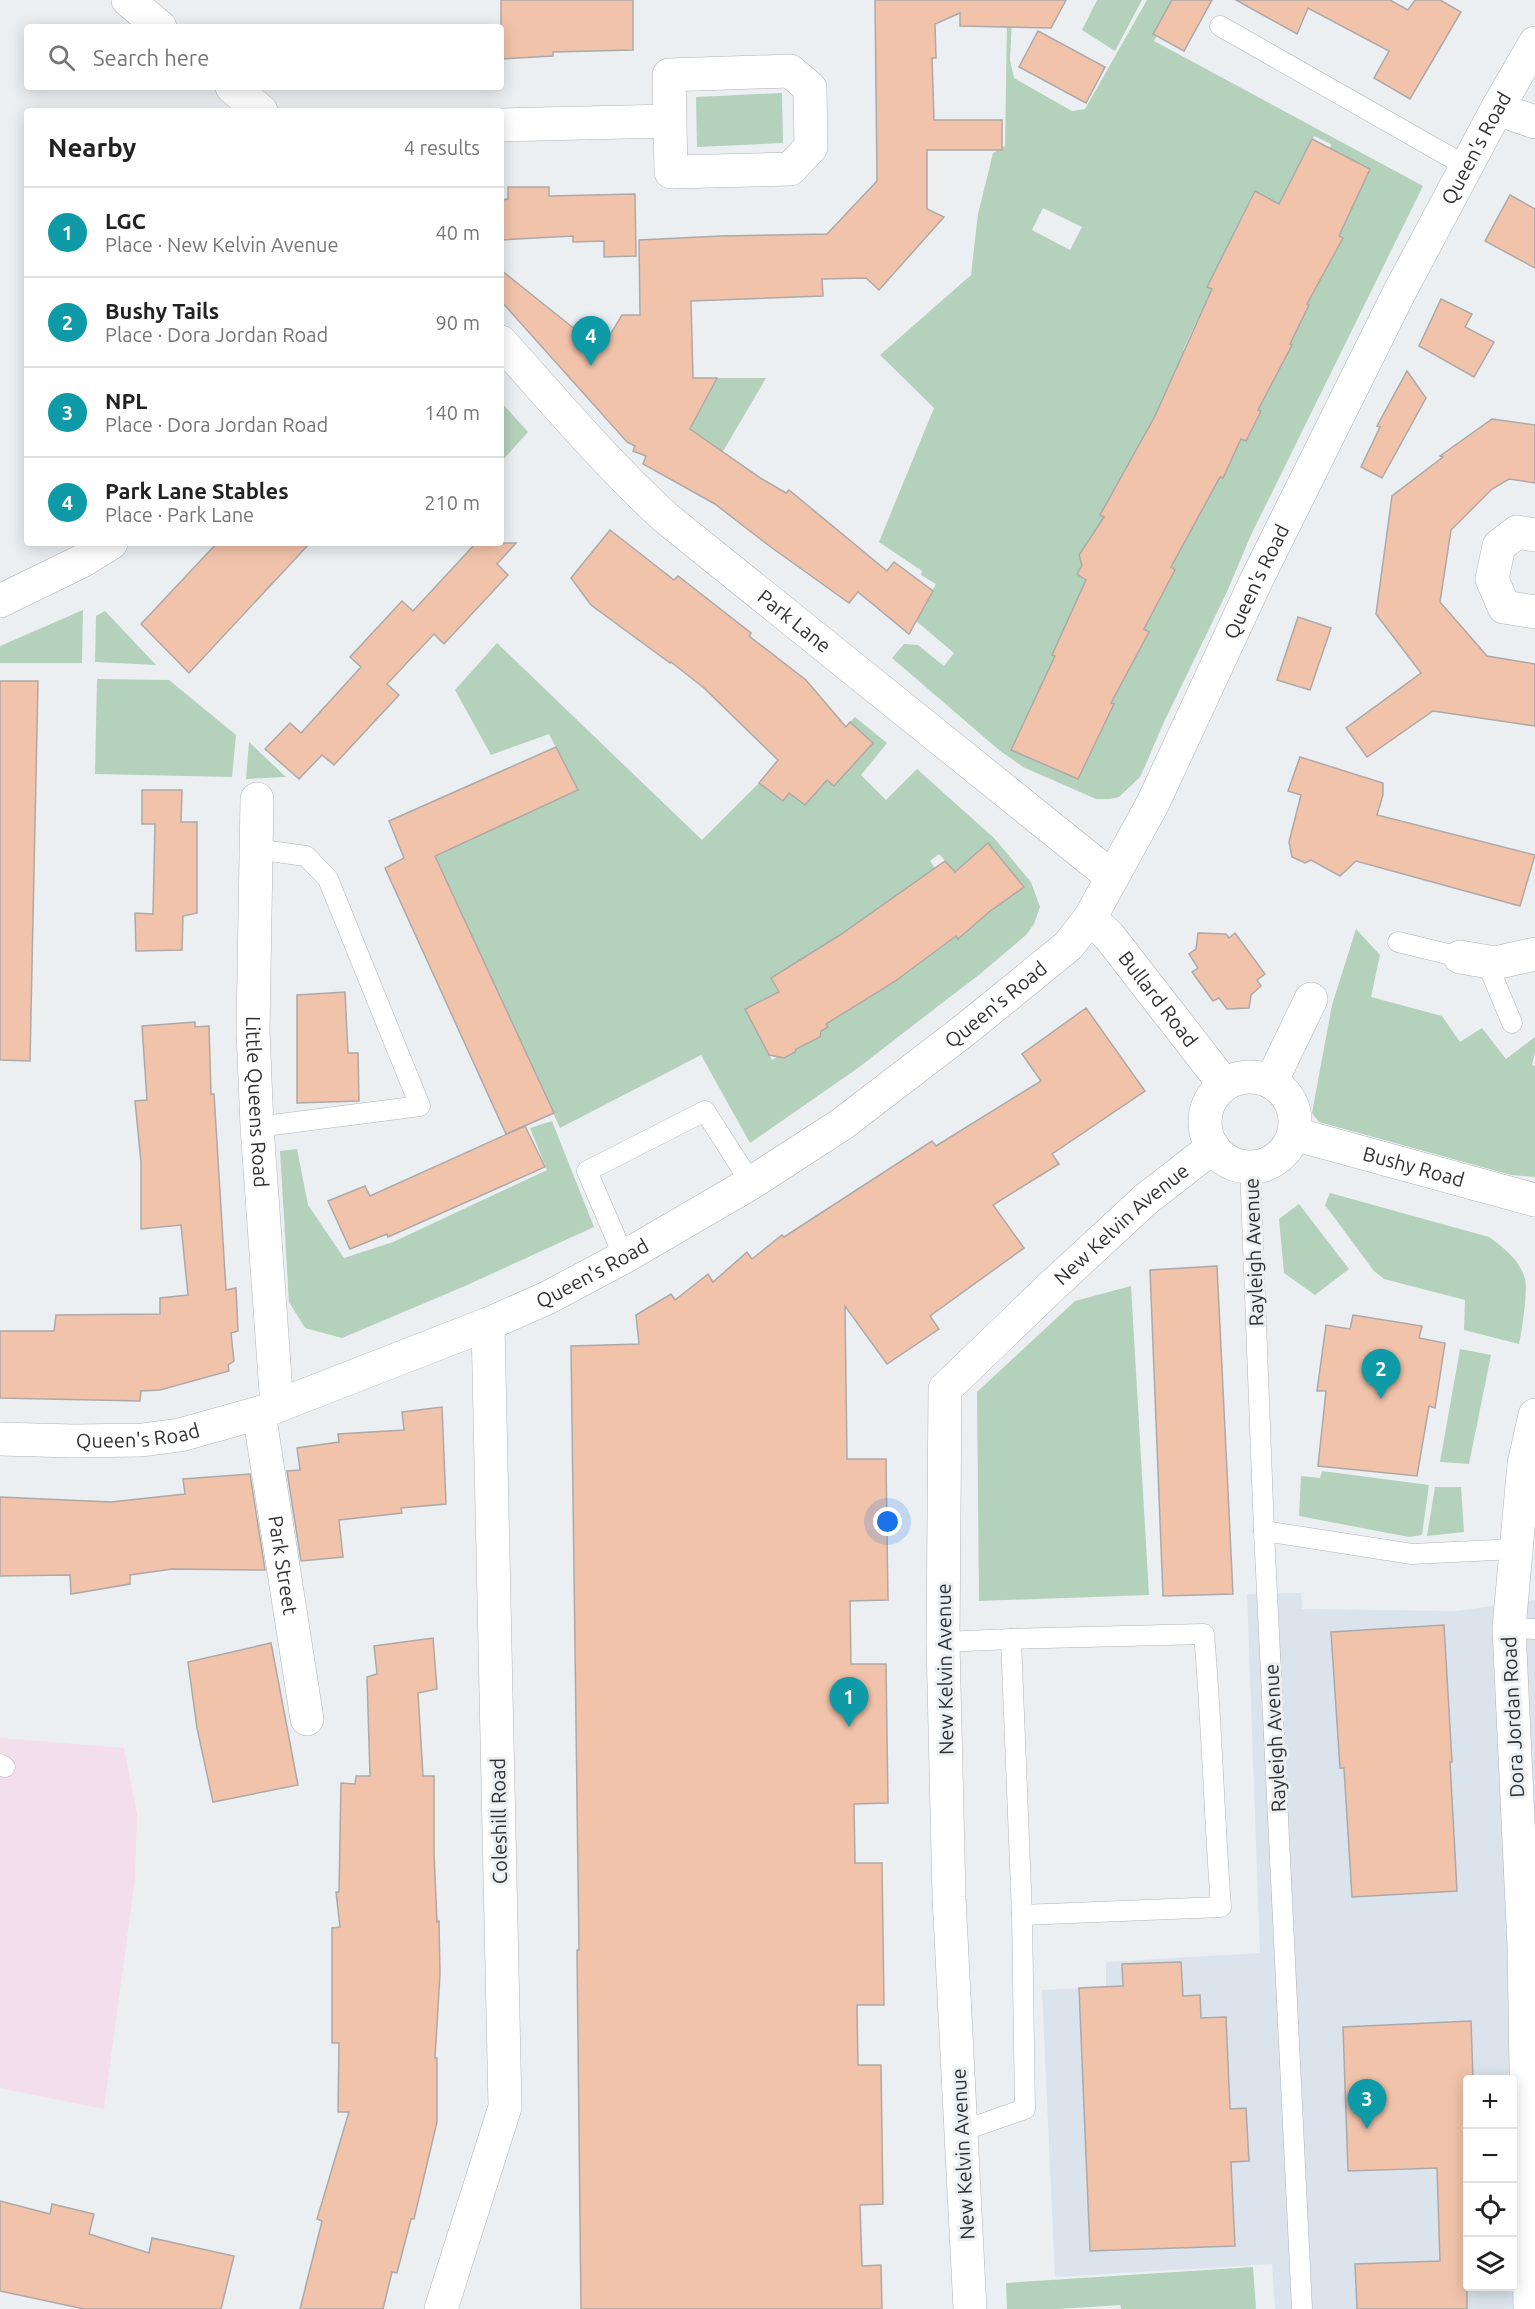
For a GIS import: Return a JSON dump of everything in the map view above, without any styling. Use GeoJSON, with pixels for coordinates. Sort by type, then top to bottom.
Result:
{"type":"FeatureCollection","features":[{"type":"Feature","properties":{"kind":"street"},"geometry":{"type":"LineString","coordinates":[[128,0],[156,24]]}},
{"type":"Feature","properties":{"kind":"street","name":"Queen's Road"},"geometry":{"type":"LineString","coordinates":[[0,1439],[142,1440],[180,1435],[268,1409],[488,1324],[547,1298],[624,1257],[751,1183],[842,1124],[966,1029],[1068,946],[1090,918],[1153,803],[1256,581],[1398,295],[1466,166],[1535,43]]}},
{"type":"Feature","properties":{"kind":"street"},"geometry":{"type":"LineString","coordinates":[[790,71],[810,87],[811,147],[790,169],[670,172],[669,122],[669,75],[790,71]]}},
{"type":"Feature","properties":{"kind":"street"},"geometry":{"type":"LineString","coordinates":[[236,90],[257,108]]}},
{"type":"Feature","properties":{"kind":"street"},"geometry":{"type":"LineString","coordinates":[[1497,109],[1535,122]]}},
{"type":"Feature","properties":{"kind":"street"},"geometry":{"type":"LineString","coordinates":[[504,125],[669,122]]}},
{"type":"Feature","properties":{"kind":"street","name":"Park Lane"},"geometry":{"type":"LineString","coordinates":[[504,345],[614,468],[666,518],[1111,876]]}},
{"type":"Feature","properties":{"kind":"street"},"geometry":{"type":"LineString","coordinates":[[1535,535],[1517,532],[1499,546],[1492,579],[1504,607],[1535,612]]}},
{"type":"Feature","properties":{"kind":"street"},"geometry":{"type":"LineString","coordinates":[[0,601],[82,561],[106,546]]}},
{"type":"Feature","properties":{"kind":"street","name":"Little Queens Road"},"geometry":{"type":"LineString","coordinates":[[257,799],[253,1031],[268,1409]]}},
{"type":"Feature","properties":{"kind":"street","name":"Bullard Road"},"geometry":{"type":"LineString","coordinates":[[1090,918],[1109,936],[1224,1084]]}},
{"type":"Feature","properties":{"kind":"street"},"geometry":{"type":"LineString","coordinates":[[1460,957],[1495,963],[1535,954]]}},
{"type":"Feature","properties":{"kind":"street"},"geometry":{"type":"LineString","coordinates":[[1270,1082],[1311,999]]}},
{"type":"Feature","properties":{"kind":"street"},"geometry":{"type":"LineString","coordinates":[[1256,1077],[1282,1090],[1291,1103],[1294,1112],[1294,1134],[1281,1155],[1268,1164],[1246,1167],[1231,1163],[1213,1147],[1205,1130],[1205,1114],[1217,1090],[1224,1084],[1239,1078],[1256,1077]]}},
{"type":"Feature","properties":{"kind":"street","name":"Bushy Road"},"geometry":{"type":"LineString","coordinates":[[1294,1134],[1535,1200]]}},
{"type":"Feature","properties":{"kind":"street","name":"New Kelvin Avenue"},"geometry":{"type":"LineString","coordinates":[[970,2309],[949,1898],[943,1642],[945,1389],[1145,1200],[1213,1147]]}},
{"type":"Feature","properties":{"kind":"street","name":"Coleshill Road"},"geometry":{"type":"LineString","coordinates":[[441,2309],[505,2107],[488,1324]]}},
{"type":"Feature","properties":{"kind":"street","name":"Park Street"},"geometry":{"type":"LineString","coordinates":[[268,1409],[307,1719]]}},
{"type":"Feature","properties":{"kind":"street","name":"Dora Jordan Road"},"geometry":{"type":"LineString","coordinates":[[1530,2309],[1522,1629],[1516,1549],[1524,1464],[1535,1415]]}},
{"type":"Feature","properties":{"kind":"lane"},"geometry":{"type":"LineString","coordinates":[[1220,26],[1466,166]]}},
{"type":"Feature","properties":{"kind":"lane"},"geometry":{"type":"LineString","coordinates":[[255,849],[306,856],[328,879],[420,1106],[257,1127]]}},
{"type":"Feature","properties":{"kind":"lane"},"geometry":{"type":"LineString","coordinates":[[1398,942],[1460,957]]}},
{"type":"Feature","properties":{"kind":"lane"},"geometry":{"type":"LineString","coordinates":[[1495,963],[1492,975],[1512,1023]]}},
{"type":"Feature","properties":{"kind":"lane"},"geometry":{"type":"LineString","coordinates":[[624,1257],[587,1171],[705,1111],[751,1183]]}},
{"type":"Feature","properties":{"kind":"lane","name":"Rayleigh Avenue"},"geometry":{"type":"LineString","coordinates":[[1250,1166],[1264,1531],[1269,1593],[1302,2309]]}},
{"type":"Feature","properties":{"kind":"lane"},"geometry":{"type":"LineString","coordinates":[[1264,1531],[1412,1554],[1516,1549]]}},
{"type":"Feature","properties":{"kind":"lane"},"geometry":{"type":"LineString","coordinates":[[943,1642],[1204,1634],[1212,1723],[1214,1815],[1221,1907],[1022,1915]]}},
{"type":"Feature","properties":{"kind":"lane"},"geometry":{"type":"LineString","coordinates":[[962,2131],[1026,2109],[1022,1915],[1011,1639]]}},
{"type":"Feature","properties":{"kind":"shaded area"},"geometry":{"type":"Polygon","coordinates":[[[1301,1593],[1302,1609],[1456,1611],[1535,1600],[1535,2309],[1275,2309],[1272,2264],[1055,2277],[1042,1990],[1106,1987],[1106,1962],[1260,1953],[1247,1594],[1301,1593]]]}},
{"type":"Feature","properties":{"kind":"shaded area"},"geometry":{"type":"Polygon","coordinates":[[[0,1738],[124,1748],[137,1814],[135,1879],[104,2109],[0,2088],[0,1738]]]}},
{"type":"Feature","properties":{"kind":"green space"},"geometry":{"type":"Polygon","coordinates":[[[1013,0],[1010,60],[1014,78],[1072,111],[1085,109],[1147,0],[1177,0],[1154,41],[1423,186],[1251,535],[1226,594],[1140,777],[1119,797],[1110,799],[1096,799],[1023,767],[999,750],[892,658],[904,644],[918,645],[944,666],[954,653],[916,621],[936,584],[921,575],[922,571],[879,542],[934,408],[880,355],[971,275],[978,214],[993,153],[1005,146],[1007,22],[1013,0]],[[1314,136],[1301,160],[1369,169],[1330,148],[1331,144],[1314,136]],[[1254,192],[1207,287],[1296,332],[1304,302],[1254,192]],[[1043,208],[1032,230],[1070,250],[1082,227],[1043,208]],[[1205,304],[1183,350],[1204,361],[1169,385],[1162,400],[1245,441],[1260,412],[1255,409],[1278,373],[1292,345],[1205,304]],[[1116,536],[1080,556],[1082,565],[1077,574],[1149,620],[1175,570],[1116,536]],[[1047,673],[1011,750],[1078,779],[1114,704],[1047,673]]]}},
{"type":"Feature","properties":{"kind":"green space"},"geometry":{"type":"Polygon","coordinates":[[[1097,0],[1142,0],[1115,51],[1082,30],[1097,0]]]}},
{"type":"Feature","properties":{"kind":"green space"},"geometry":{"type":"Polygon","coordinates":[[[782,93],[783,143],[697,147],[696,97],[782,93]]]}},
{"type":"Feature","properties":{"kind":"green space"},"geometry":{"type":"Polygon","coordinates":[[[717,378],[766,378],[722,453],[688,434],[717,378]]]}},
{"type":"Feature","properties":{"kind":"green space"},"geometry":{"type":"Polygon","coordinates":[[[504,405],[528,432],[504,459],[504,405]]]}},
{"type":"Feature","properties":{"kind":"green space"},"geometry":{"type":"Polygon","coordinates":[[[83,610],[82,663],[0,663],[0,646],[83,610]]]}},
{"type":"Feature","properties":{"kind":"green space"},"geometry":{"type":"Polygon","coordinates":[[[105,611],[156,665],[95,662],[96,616],[105,611]]]}},
{"type":"Feature","properties":{"kind":"green space"},"geometry":{"type":"Polygon","coordinates":[[[497,643],[702,840],[759,783],[782,801],[789,793],[827,780],[834,786],[872,743],[850,722],[855,717],[887,743],[861,775],[886,800],[917,769],[994,838],[1031,882],[1040,907],[1034,924],[1026,935],[980,974],[858,1068],[750,1143],[701,1055],[560,1128],[450,887],[424,853],[458,845],[578,790],[549,734],[491,755],[455,690],[497,643]],[[988,843],[955,872],[939,854],[930,861],[936,869],[924,898],[959,939],[989,912],[988,843]],[[909,887],[811,977],[838,1017],[904,975],[951,940],[909,887]],[[793,966],[771,978],[783,998],[764,999],[745,1010],[772,1060],[777,1057],[784,1058],[795,1052],[802,1044],[820,1038],[821,1031],[828,1027],[793,966]]]}},
{"type":"Feature","properties":{"kind":"green space"},"geometry":{"type":"Polygon","coordinates":[[[97,679],[169,680],[236,735],[232,777],[95,774],[97,679]]]}},
{"type":"Feature","properties":{"kind":"green space"},"geometry":{"type":"Polygon","coordinates":[[[249,742],[286,777],[246,779],[249,742]]]}},
{"type":"Feature","properties":{"kind":"green space"},"geometry":{"type":"Polygon","coordinates":[[[1356,929],[1380,955],[1371,997],[1442,1016],[1460,1042],[1482,1028],[1506,1059],[1535,1037],[1532,1065],[1535,1066],[1535,1177],[1511,1175],[1319,1122],[1312,1113],[1332,1005],[1356,929]]]}},
{"type":"Feature","properties":{"kind":"green space"},"geometry":{"type":"Polygon","coordinates":[[[552,1121],[594,1227],[465,1286],[342,1338],[305,1328],[289,1302],[280,1151],[297,1149],[308,1205],[344,1258],[393,1242],[547,1170],[530,1128],[552,1121]]]}},
{"type":"Feature","properties":{"kind":"green space"},"geometry":{"type":"Polygon","coordinates":[[[1330,1193],[1489,1237],[1500,1245],[1515,1260],[1525,1279],[1525,1301],[1519,1344],[1464,1330],[1465,1300],[1384,1279],[1374,1271],[1325,1205],[1330,1193]]]}},
{"type":"Feature","properties":{"kind":"green space"},"geometry":{"type":"Polygon","coordinates":[[[1299,1204],[1349,1269],[1315,1295],[1284,1273],[1279,1219],[1299,1204]]]}},
{"type":"Feature","properties":{"kind":"green space"},"geometry":{"type":"Polygon","coordinates":[[[1131,1286],[1149,1595],[979,1601],[977,1392],[1075,1301],[1131,1286]]]}},
{"type":"Feature","properties":{"kind":"green space"},"geometry":{"type":"Polygon","coordinates":[[[1460,1349],[1491,1355],[1469,1464],[1440,1462],[1460,1349]]]}},
{"type":"Feature","properties":{"kind":"green space"},"geometry":{"type":"Polygon","coordinates":[[[1322,1471],[1429,1485],[1422,1535],[1409,1537],[1299,1516],[1301,1476],[1320,1478],[1322,1471]]]}},
{"type":"Feature","properties":{"kind":"green space"},"geometry":{"type":"Polygon","coordinates":[[[1435,1487],[1461,1487],[1464,1532],[1427,1536],[1435,1487]]]}},
{"type":"Feature","properties":{"kind":"green space"},"geometry":{"type":"Polygon","coordinates":[[[1253,2267],[1256,2309],[1121,2309],[1120,2305],[1007,2309],[1006,2283],[1253,2267]]]}},
{"type":"Feature","properties":{"kind":"building"},"geometry":{"type":"Polygon","coordinates":[[[501,0],[633,0],[633,50],[553,52],[553,56],[504,59],[504,24],[501,24],[501,0]]]}},
{"type":"Feature","properties":{"kind":"building"},"geometry":{"type":"Polygon","coordinates":[[[875,0],[1066,0],[1051,28],[960,26],[960,13],[935,24],[936,58],[932,58],[934,120],[1002,120],[1002,150],[927,150],[927,209],[944,217],[879,290],[866,278],[822,279],[823,296],[691,301],[693,378],[717,378],[690,429],[762,479],[786,493],[789,490],[887,571],[894,562],[933,591],[909,634],[858,592],[849,603],[715,504],[643,464],[646,456],[633,451],[635,446],[627,442],[504,304],[504,272],[601,350],[622,315],[640,315],[639,240],[827,234],[877,181],[875,0]]]}},
{"type":"Feature","properties":{"kind":"building"},"geometry":{"type":"Polygon","coordinates":[[[1172,0],[1212,0],[1184,51],[1153,34],[1172,0]]]}},
{"type":"Feature","properties":{"kind":"building"},"geometry":{"type":"Polygon","coordinates":[[[1236,0],[1390,0],[1408,10],[1415,0],[1440,0],[1461,12],[1410,99],[1374,78],[1389,51],[1308,8],[1297,34],[1236,0]]]}},
{"type":"Feature","properties":{"kind":"building"},"geometry":{"type":"Polygon","coordinates":[[[1038,31],[1105,67],[1086,103],[1019,67],[1038,31]]]}},
{"type":"Feature","properties":{"kind":"building"},"geometry":{"type":"Polygon","coordinates":[[[1312,139],[1370,169],[1339,236],[1343,238],[1307,304],[1309,305],[1290,344],[1292,345],[1258,410],[1261,411],[1246,441],[1241,439],[1223,478],[1220,477],[1171,567],[1175,570],[1144,629],[1149,632],[1111,703],[1114,704],[1078,779],[1011,750],[1055,656],[1052,655],[1086,580],[1077,574],[1082,565],[1079,555],[1104,517],[1100,515],[1155,416],[1212,289],[1207,287],[1255,191],[1279,204],[1312,139]]]}},
{"type":"Feature","properties":{"kind":"building"},"geometry":{"type":"Polygon","coordinates":[[[508,187],[549,187],[549,196],[635,194],[636,256],[604,257],[604,241],[573,242],[573,236],[504,240],[504,200],[508,199],[508,187]]]}},
{"type":"Feature","properties":{"kind":"building"},"geometry":{"type":"Polygon","coordinates":[[[1510,195],[1535,209],[1535,268],[1485,241],[1510,195]]]}},
{"type":"Feature","properties":{"kind":"building"},"geometry":{"type":"Polygon","coordinates":[[[1441,299],[1472,314],[1465,327],[1494,342],[1474,377],[1419,346],[1441,299]]]}},
{"type":"Feature","properties":{"kind":"building"},"geometry":{"type":"Polygon","coordinates":[[[1407,371],[1426,398],[1382,478],[1361,467],[1380,427],[1377,426],[1407,371]]]}},
{"type":"Feature","properties":{"kind":"building"},"geometry":{"type":"Polygon","coordinates":[[[1492,419],[1535,425],[1535,483],[1509,479],[1492,489],[1451,530],[1440,602],[1487,656],[1535,664],[1535,726],[1433,711],[1367,757],[1346,728],[1421,673],[1376,614],[1392,496],[1443,457],[1440,456],[1492,419]]]}},
{"type":"Feature","properties":{"kind":"building"},"geometry":{"type":"Polygon","coordinates":[[[610,530],[674,580],[678,576],[751,633],[749,636],[806,680],[846,727],[850,722],[873,743],[834,786],[827,780],[805,805],[789,793],[783,801],[759,783],[778,760],[704,688],[591,605],[571,578],[610,530]]]}},
{"type":"Feature","properties":{"kind":"building"},"geometry":{"type":"Polygon","coordinates":[[[504,543],[516,543],[497,564],[508,575],[444,644],[434,634],[387,684],[399,695],[334,765],[322,755],[299,779],[265,749],[290,723],[301,733],[361,667],[350,657],[402,601],[413,611],[473,546],[504,546],[504,543]]]}},
{"type":"Feature","properties":{"kind":"building"},"geometry":{"type":"Polygon","coordinates":[[[214,546],[307,546],[189,673],[141,624],[214,546]]]}},
{"type":"Feature","properties":{"kind":"building"},"geometry":{"type":"Polygon","coordinates":[[[1298,617],[1331,628],[1310,690],[1277,680],[1298,617]]]}},
{"type":"Feature","properties":{"kind":"building"},"geometry":{"type":"Polygon","coordinates":[[[0,681],[38,681],[30,1061],[0,1060],[0,681]]]}},
{"type":"Feature","properties":{"kind":"building"},"geometry":{"type":"Polygon","coordinates":[[[556,747],[578,790],[435,856],[554,1113],[506,1134],[385,868],[404,858],[389,821],[556,747]]]}},
{"type":"Feature","properties":{"kind":"building"},"geometry":{"type":"Polygon","coordinates":[[[1300,757],[1383,783],[1383,795],[1377,815],[1535,855],[1520,906],[1356,861],[1340,876],[1311,860],[1305,863],[1292,857],[1289,842],[1301,795],[1288,791],[1300,757]]]}},
{"type":"Feature","properties":{"kind":"building"},"geometry":{"type":"Polygon","coordinates":[[[142,790],[182,790],[181,822],[197,822],[197,913],[183,916],[182,950],[136,951],[135,913],[153,914],[155,824],[142,824],[142,790]]]}},
{"type":"Feature","properties":{"kind":"building"},"geometry":{"type":"Polygon","coordinates":[[[988,843],[1024,887],[989,912],[958,939],[956,936],[894,982],[826,1024],[828,1027],[821,1031],[820,1037],[784,1058],[769,1055],[745,1009],[779,992],[771,978],[840,935],[945,861],[955,872],[988,843]]]}},
{"type":"Feature","properties":{"kind":"building"},"geometry":{"type":"Polygon","coordinates":[[[1198,933],[1226,934],[1229,938],[1235,933],[1265,974],[1257,980],[1261,986],[1251,995],[1249,1008],[1227,1009],[1219,998],[1213,1001],[1192,972],[1198,968],[1189,954],[1196,949],[1198,933]]]}},
{"type":"Feature","properties":{"kind":"building"},"geometry":{"type":"Polygon","coordinates":[[[345,992],[348,1053],[358,1053],[359,1101],[297,1103],[297,995],[345,992]]]}},
{"type":"Feature","properties":{"kind":"building"},"geometry":{"type":"Polygon","coordinates":[[[1086,1008],[1145,1091],[1052,1154],[1059,1164],[993,1205],[1024,1248],[930,1316],[939,1329],[887,1364],[845,1306],[847,1459],[886,1459],[888,1600],[850,1601],[851,1664],[886,1664],[888,1803],[854,1804],[855,1863],[882,1863],[884,2005],[857,2005],[858,2065],[881,2065],[883,2204],[860,2205],[862,2266],[881,2265],[882,2309],[581,2309],[571,1346],[639,1344],[636,1315],[671,1294],[675,1300],[708,1274],[713,1282],[747,1252],[752,1259],[782,1235],[784,1237],[932,1141],[936,1146],[1041,1081],[1022,1054],[1086,1008]]]}},
{"type":"Feature","properties":{"kind":"building"},"geometry":{"type":"Polygon","coordinates":[[[195,1022],[195,1027],[209,1026],[211,1094],[214,1094],[226,1290],[236,1288],[238,1331],[231,1333],[234,1361],[228,1365],[229,1371],[160,1390],[141,1391],[140,1401],[0,1398],[0,1331],[54,1331],[56,1315],[160,1314],[160,1298],[188,1295],[181,1225],[141,1229],[141,1162],[135,1101],[147,1100],[142,1026],[195,1022]]]}},
{"type":"Feature","properties":{"kind":"building"},"geometry":{"type":"Polygon","coordinates":[[[525,1126],[545,1167],[388,1237],[387,1234],[350,1249],[328,1201],[365,1186],[370,1196],[525,1126]]]}},
{"type":"Feature","properties":{"kind":"building"},"geometry":{"type":"Polygon","coordinates":[[[1217,1266],[1233,1594],[1163,1596],[1150,1270],[1217,1266]]]}},
{"type":"Feature","properties":{"kind":"building"},"geometry":{"type":"Polygon","coordinates":[[[1353,1315],[1422,1326],[1419,1338],[1445,1343],[1435,1408],[1429,1406],[1417,1476],[1318,1466],[1326,1391],[1317,1391],[1326,1325],[1350,1329],[1353,1315]]]}},
{"type":"Feature","properties":{"kind":"building"},"geometry":{"type":"Polygon","coordinates":[[[442,1407],[446,1504],[401,1508],[402,1513],[339,1520],[343,1557],[301,1561],[287,1471],[300,1470],[297,1448],[339,1442],[338,1434],[404,1430],[402,1412],[442,1407]]]}},
{"type":"Feature","properties":{"kind":"building"},"geometry":{"type":"Polygon","coordinates":[[[250,1474],[265,1570],[172,1569],[130,1575],[130,1584],[71,1594],[70,1575],[0,1576],[0,1497],[111,1502],[185,1494],[183,1479],[250,1474]]]}},
{"type":"Feature","properties":{"kind":"building"},"geometry":{"type":"Polygon","coordinates":[[[1444,1625],[1457,1891],[1352,1897],[1344,1768],[1340,1768],[1331,1632],[1444,1625]]]}},
{"type":"Feature","properties":{"kind":"building"},"geometry":{"type":"Polygon","coordinates":[[[433,1638],[437,1689],[418,1693],[423,1776],[434,1776],[434,1853],[440,1974],[435,2058],[437,2058],[437,2122],[414,2219],[411,2219],[397,2273],[392,2272],[383,2309],[300,2309],[322,2221],[317,2219],[349,2112],[338,2112],[339,2043],[332,2043],[332,1928],[340,1927],[336,1892],[339,1892],[341,1783],[355,1784],[356,1776],[370,1776],[367,1677],[377,1674],[374,1646],[433,1638]]]}},
{"type":"Feature","properties":{"kind":"building"},"geometry":{"type":"Polygon","coordinates":[[[271,1643],[298,1785],[213,1802],[197,1728],[188,1662],[271,1643]]]}},
{"type":"Feature","properties":{"kind":"building"},"geometry":{"type":"Polygon","coordinates":[[[1181,1962],[1183,1996],[1200,1995],[1201,2018],[1226,2017],[1230,2109],[1246,2108],[1249,2161],[1231,2162],[1235,2246],[1090,2251],[1079,1988],[1123,1986],[1122,1964],[1181,1962]]]}},
{"type":"Feature","properties":{"kind":"building"},"geometry":{"type":"Polygon","coordinates":[[[1471,2021],[1473,2075],[1463,2075],[1463,2291],[1467,2291],[1467,2309],[1357,2309],[1355,2264],[1440,2261],[1437,2168],[1348,2171],[1343,2027],[1471,2021]]]}},
{"type":"Feature","properties":{"kind":"building"},"geometry":{"type":"Polygon","coordinates":[[[0,2201],[50,2214],[52,2204],[94,2214],[89,2234],[149,2253],[152,2238],[234,2256],[221,2309],[84,2309],[0,2291],[0,2201]]]}},
{"type":"Feature","properties":{"kind":"place","name":"Park Lane Stables"},"geometry":{"type":"Point","coordinates":[591,366]}},
{"type":"Feature","properties":{"kind":"place","name":"Bushy Tails"},"geometry":{"type":"Point","coordinates":[1381,1399]}},
{"type":"Feature","properties":{"kind":"place","name":"LGC"},"geometry":{"type":"Point","coordinates":[849,1727]}},
{"type":"Feature","properties":{"kind":"place","name":"NPL"},"geometry":{"type":"Point","coordinates":[1367,2129]}}]}
